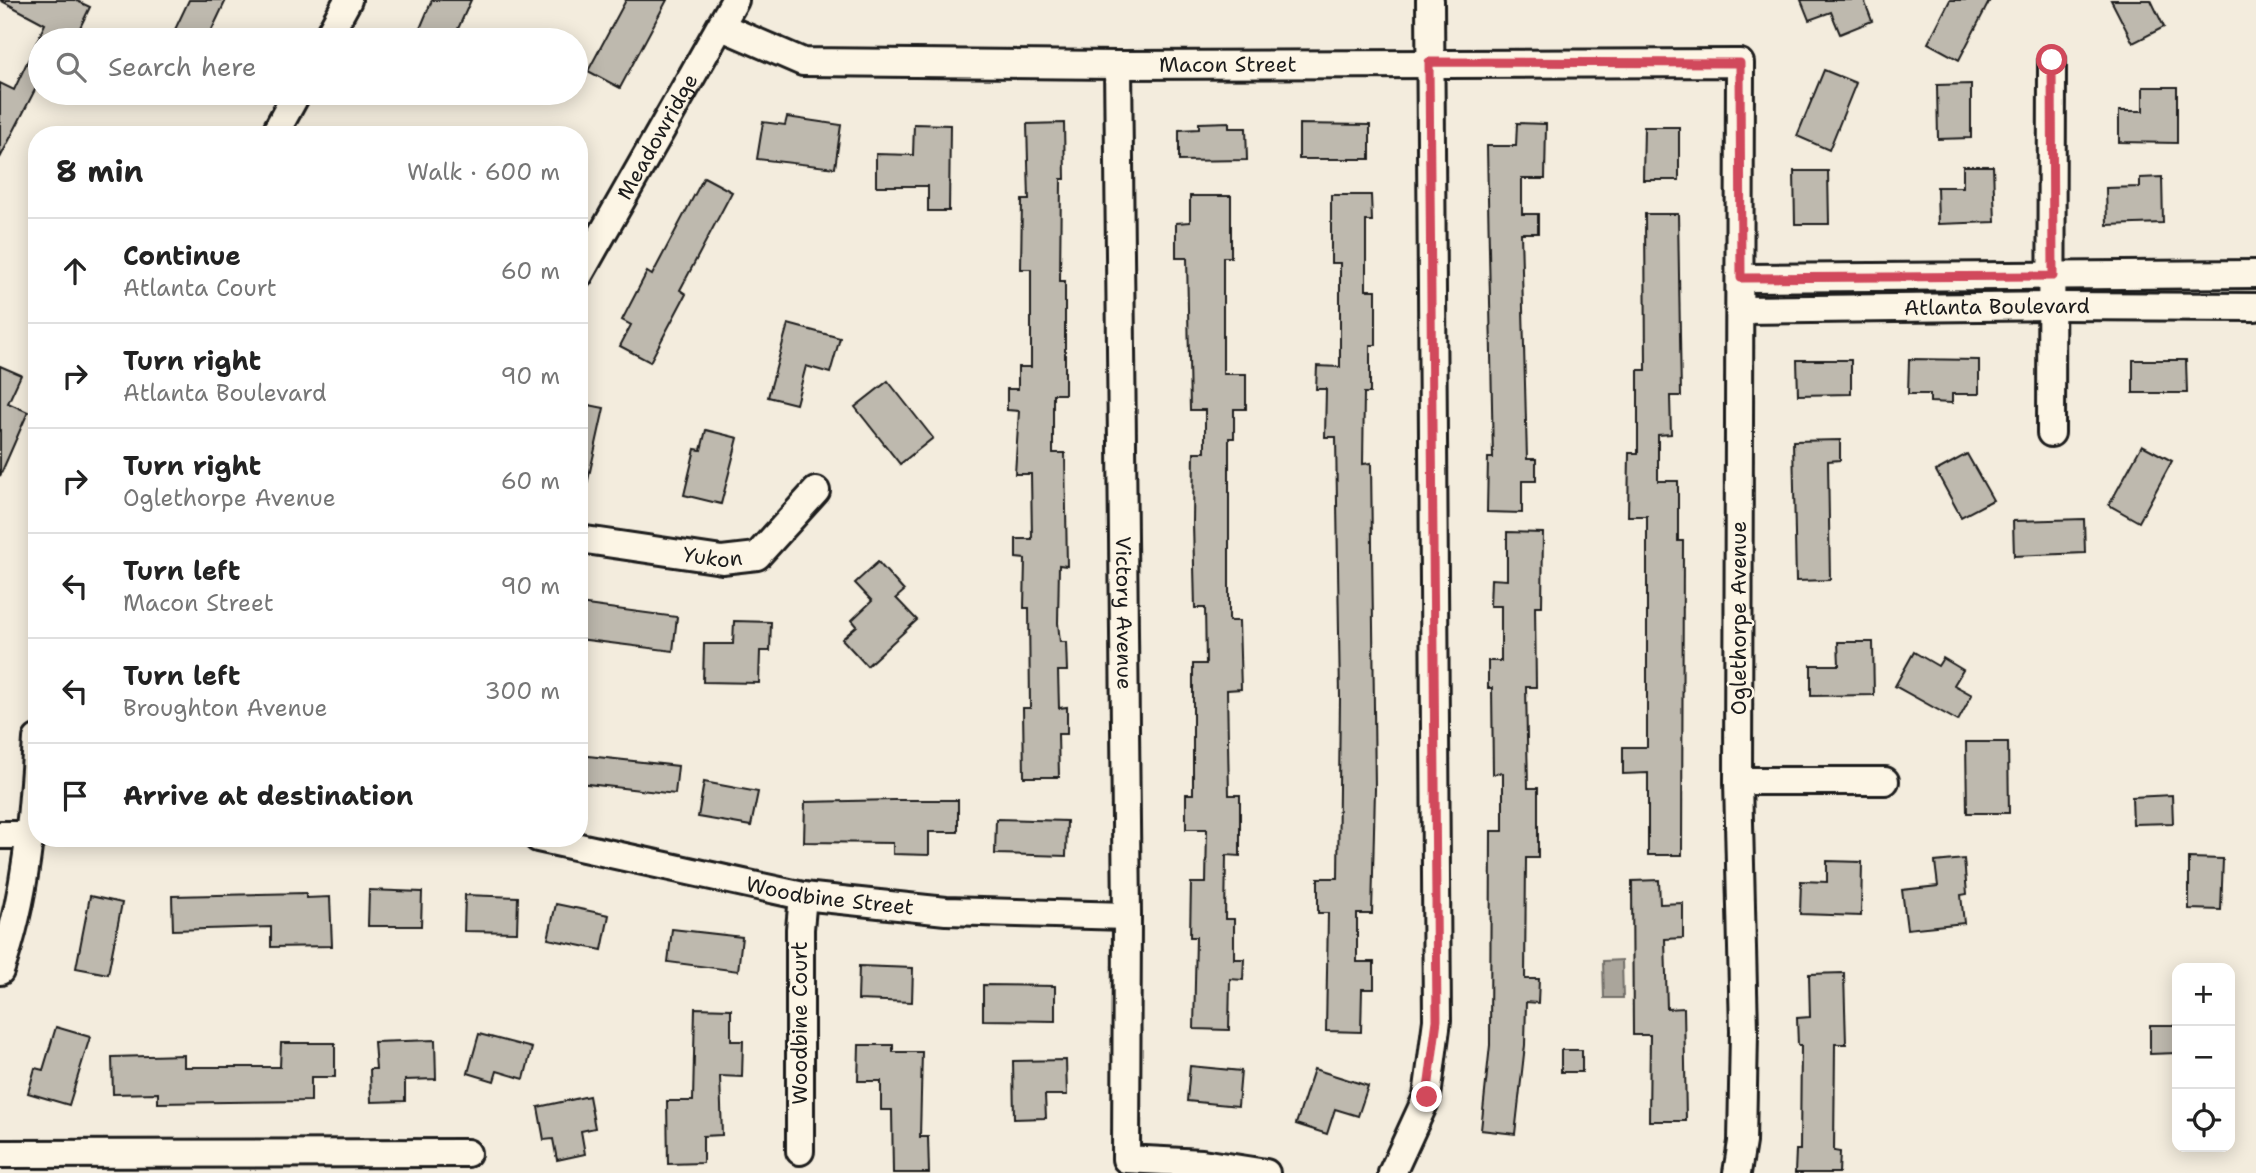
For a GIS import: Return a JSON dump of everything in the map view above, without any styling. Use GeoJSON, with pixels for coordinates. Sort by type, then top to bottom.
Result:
{"type":"FeatureCollection","features":[{"type":"Feature","properties":{"kind":"street"},"geometry":{"type":"LineString","coordinates":[[333,28],[348,0]]}},
{"type":"Feature","properties":{"kind":"street","name":"Meadowridge"},"geometry":{"type":"LineString","coordinates":[[588,259],[735,0]]}},
{"type":"Feature","properties":{"kind":"street"},"geometry":{"type":"LineString","coordinates":[[1392,1173],[1427,1097],[1437,1020],[1430,0]]}},
{"type":"Feature","properties":{"kind":"street","name":"Macon Street"},"geometry":{"type":"LineString","coordinates":[[722,27],[803,62],[1118,65],[1740,63]]}},
{"type":"Feature","properties":{"kind":"street"},"geometry":{"type":"LineString","coordinates":[[2051,433],[2052,60]]}},
{"type":"Feature","properties":{"kind":"street","name":"Oglethorpe Avenue"},"geometry":{"type":"LineString","coordinates":[[1737,1173],[1742,1142],[1744,1031],[1738,781],[1740,63]]}},
{"type":"Feature","properties":{"kind":"street","name":"Victory Avenue"},"geometry":{"type":"LineString","coordinates":[[1118,65],[1127,916],[1126,1159],[1202,1163],[1266,1173]]}},
{"type":"Feature","properties":{"kind":"street"},"geometry":{"type":"LineString","coordinates":[[279,126],[290,105]]}},
{"type":"Feature","properties":{"kind":"street","name":"Atlanta Boulevard"},"geometry":{"type":"LineString","coordinates":[[1741,278],[2256,274]]}},
{"type":"Feature","properties":{"kind":"street","name":"Atlanta Boulevard"},"geometry":{"type":"LineString","coordinates":[[1740,310],[2053,306],[2256,307]]}},
{"type":"Feature","properties":{"kind":"street","name":"Yukon"},"geometry":{"type":"LineString","coordinates":[[588,540],[722,560],[757,556],[816,491]]}},
{"type":"Feature","properties":{"kind":"street"},"geometry":{"type":"LineString","coordinates":[[1738,781],[1885,781]]}},
{"type":"Feature","properties":{"kind":"street"},"geometry":{"type":"LineString","coordinates":[[0,835],[28,835]]}},
{"type":"Feature","properties":{"kind":"street"},"geometry":{"type":"LineString","coordinates":[[0,971],[15,930],[32,847]]}},
{"type":"Feature","properties":{"kind":"street","name":"Woodbine Street"},"geometry":{"type":"LineString","coordinates":[[579,847],[803,896],[946,911],[1127,916]]}},
{"type":"Feature","properties":{"kind":"street","name":"Woodbine Court"},"geometry":{"type":"LineString","coordinates":[[800,1151],[800,929],[803,896]]}},
{"type":"Feature","properties":{"kind":"street"},"geometry":{"type":"LineString","coordinates":[[0,1154],[467,1153]]}},
{"type":"Feature","properties":{"kind":"shaded area"},"geometry":{"type":"Polygon","coordinates":[[[1622,960],[1623,998],[1604,998],[1603,961],[1622,960]]]}},
{"type":"Feature","properties":{"kind":"building"},"geometry":{"type":"Polygon","coordinates":[[[0,0],[75,0],[90,7],[80,28],[43,28],[45,24],[0,0]]]}},
{"type":"Feature","properties":{"kind":"building"},"geometry":{"type":"Polygon","coordinates":[[[189,0],[226,0],[213,28],[176,28],[189,0]]]}},
{"type":"Feature","properties":{"kind":"building"},"geometry":{"type":"Polygon","coordinates":[[[432,0],[471,0],[458,28],[420,28],[432,0]]]}},
{"type":"Feature","properties":{"kind":"building"},"geometry":{"type":"Polygon","coordinates":[[[626,0],[667,0],[620,88],[588,71],[626,0]]]}},
{"type":"Feature","properties":{"kind":"building"},"geometry":{"type":"Polygon","coordinates":[[[1801,0],[1864,0],[1872,21],[1840,34],[1831,12],[1809,20],[1801,0]]]}},
{"type":"Feature","properties":{"kind":"building"},"geometry":{"type":"Polygon","coordinates":[[[1950,0],[1990,0],[1959,60],[1928,43],[1950,0]]]}},
{"type":"Feature","properties":{"kind":"building"},"geometry":{"type":"Polygon","coordinates":[[[2111,0],[2151,0],[2164,27],[2133,43],[2111,0]]]}},
{"type":"Feature","properties":{"kind":"building"},"geometry":{"type":"Polygon","coordinates":[[[28,60],[28,103],[0,158],[0,83],[14,90],[28,60]]]}},
{"type":"Feature","properties":{"kind":"building"},"geometry":{"type":"Polygon","coordinates":[[[1824,70],[1856,83],[1829,150],[1797,136],[1824,70]]]}},
{"type":"Feature","properties":{"kind":"building"},"geometry":{"type":"Polygon","coordinates":[[[1971,84],[1971,138],[1938,139],[1937,85],[1971,84]]]}},
{"type":"Feature","properties":{"kind":"building"},"geometry":{"type":"Polygon","coordinates":[[[2143,87],[2177,87],[2177,143],[2119,142],[2119,111],[2143,111],[2143,87]]]}},
{"type":"Feature","properties":{"kind":"building"},"geometry":{"type":"Polygon","coordinates":[[[787,117],[841,125],[835,168],[757,159],[763,122],[785,125],[787,117]]]}},
{"type":"Feature","properties":{"kind":"building"},"geometry":{"type":"Polygon","coordinates":[[[1229,122],[1229,128],[1246,128],[1247,160],[1179,161],[1179,130],[1199,129],[1199,123],[1229,122]]]}},
{"type":"Feature","properties":{"kind":"building"},"geometry":{"type":"Polygon","coordinates":[[[1064,123],[1065,179],[1061,179],[1060,281],[1065,281],[1065,394],[1053,394],[1053,453],[1065,453],[1067,566],[1059,565],[1058,623],[1060,642],[1066,642],[1067,671],[1058,671],[1059,708],[1067,707],[1067,734],[1058,734],[1059,777],[1024,777],[1023,708],[1030,708],[1029,608],[1024,608],[1025,559],[1016,558],[1016,539],[1032,539],[1031,474],[1015,474],[1019,411],[1007,410],[1007,389],[1018,389],[1018,367],[1031,367],[1031,269],[1021,269],[1022,200],[1029,200],[1027,124],[1064,123]]]}},
{"type":"Feature","properties":{"kind":"building"},"geometry":{"type":"Polygon","coordinates":[[[1517,123],[1546,124],[1545,179],[1522,179],[1522,214],[1538,214],[1538,233],[1521,233],[1527,459],[1536,459],[1536,481],[1522,481],[1522,513],[1487,512],[1488,458],[1493,458],[1487,146],[1516,146],[1517,123]]]}},
{"type":"Feature","properties":{"kind":"building"},"geometry":{"type":"Polygon","coordinates":[[[914,124],[950,125],[949,211],[928,211],[928,186],[876,186],[876,154],[913,155],[914,124]]]}},
{"type":"Feature","properties":{"kind":"building"},"geometry":{"type":"Polygon","coordinates":[[[1299,124],[1370,125],[1370,159],[1299,159],[1299,124]]]}},
{"type":"Feature","properties":{"kind":"building"},"geometry":{"type":"Polygon","coordinates":[[[1644,127],[1679,127],[1679,180],[1643,180],[1644,127]]]}},
{"type":"Feature","properties":{"kind":"building"},"geometry":{"type":"Polygon","coordinates":[[[1963,166],[1993,166],[1995,222],[1938,224],[1937,187],[1963,187],[1963,166]]]}},
{"type":"Feature","properties":{"kind":"building"},"geometry":{"type":"Polygon","coordinates":[[[1794,171],[1828,171],[1829,224],[1795,224],[1794,171]]]}},
{"type":"Feature","properties":{"kind":"building"},"geometry":{"type":"Polygon","coordinates":[[[704,177],[732,192],[680,290],[686,294],[650,362],[620,346],[631,325],[622,320],[647,272],[652,275],[704,177]]]}},
{"type":"Feature","properties":{"kind":"building"},"geometry":{"type":"Polygon","coordinates":[[[2162,177],[2163,223],[2107,225],[2106,188],[2140,187],[2140,178],[2162,177]]]}},
{"type":"Feature","properties":{"kind":"building"},"geometry":{"type":"Polygon","coordinates":[[[1331,195],[1371,195],[1372,221],[1366,221],[1366,290],[1376,290],[1376,345],[1370,345],[1370,393],[1364,393],[1363,464],[1371,463],[1375,789],[1372,914],[1357,914],[1357,962],[1374,962],[1374,989],[1362,989],[1361,1032],[1326,1031],[1328,913],[1318,913],[1318,878],[1338,878],[1340,698],[1336,437],[1325,437],[1326,389],[1316,389],[1317,366],[1340,367],[1340,263],[1331,263],[1331,195]]]}},
{"type":"Feature","properties":{"kind":"building"},"geometry":{"type":"Polygon","coordinates":[[[1190,196],[1231,196],[1231,257],[1223,257],[1223,374],[1246,374],[1246,409],[1234,409],[1234,438],[1229,438],[1229,621],[1239,621],[1241,689],[1227,690],[1229,795],[1240,795],[1240,856],[1226,855],[1225,919],[1234,919],[1234,959],[1244,959],[1243,980],[1230,979],[1229,1030],[1194,1029],[1196,937],[1190,937],[1191,883],[1206,883],[1207,829],[1186,829],[1186,794],[1193,794],[1193,664],[1206,664],[1205,608],[1195,608],[1193,522],[1194,452],[1205,452],[1205,410],[1190,410],[1187,258],[1176,258],[1176,223],[1190,222],[1190,196]]]}},
{"type":"Feature","properties":{"kind":"building"},"geometry":{"type":"Polygon","coordinates":[[[1645,214],[1678,214],[1681,396],[1670,396],[1671,434],[1658,435],[1658,481],[1678,481],[1678,541],[1683,541],[1682,855],[1648,855],[1648,773],[1623,774],[1623,747],[1647,747],[1647,516],[1628,516],[1629,453],[1638,453],[1638,370],[1646,370],[1645,214]]]}},
{"type":"Feature","properties":{"kind":"building"},"geometry":{"type":"Polygon","coordinates":[[[788,324],[840,338],[830,373],[806,366],[796,404],[768,397],[788,324]]]}},
{"type":"Feature","properties":{"kind":"building"},"geometry":{"type":"Polygon","coordinates":[[[1909,359],[1979,360],[1979,394],[1952,394],[1952,403],[1930,402],[1930,394],[1908,394],[1909,359]]]}},
{"type":"Feature","properties":{"kind":"building"},"geometry":{"type":"Polygon","coordinates":[[[1797,360],[1851,360],[1851,394],[1798,395],[1797,360]]]}},
{"type":"Feature","properties":{"kind":"building"},"geometry":{"type":"Polygon","coordinates":[[[2133,360],[2186,360],[2187,393],[2133,393],[2133,360]]]}},
{"type":"Feature","properties":{"kind":"building"},"geometry":{"type":"Polygon","coordinates":[[[0,366],[21,375],[8,403],[28,412],[0,476],[0,366]]]}},
{"type":"Feature","properties":{"kind":"building"},"geometry":{"type":"Polygon","coordinates":[[[888,381],[933,438],[900,464],[855,407],[888,381]]]}},
{"type":"Feature","properties":{"kind":"building"},"geometry":{"type":"Polygon","coordinates":[[[588,405],[604,408],[588,480],[588,405]]]}},
{"type":"Feature","properties":{"kind":"building"},"geometry":{"type":"Polygon","coordinates":[[[706,430],[738,438],[721,504],[684,495],[695,449],[701,450],[706,430]]]}},
{"type":"Feature","properties":{"kind":"building"},"geometry":{"type":"Polygon","coordinates":[[[1840,440],[1840,460],[1828,461],[1830,580],[1796,581],[1793,441],[1840,440]]]}},
{"type":"Feature","properties":{"kind":"building"},"geometry":{"type":"Polygon","coordinates":[[[2142,445],[2172,461],[2139,522],[2109,505],[2142,445]]]}},
{"type":"Feature","properties":{"kind":"building"},"geometry":{"type":"Polygon","coordinates":[[[1967,454],[1993,500],[1961,517],[1936,471],[1967,454]]]}},
{"type":"Feature","properties":{"kind":"building"},"geometry":{"type":"Polygon","coordinates":[[[2084,519],[2085,553],[2014,556],[2013,521],[2084,519]]]}},
{"type":"Feature","properties":{"kind":"building"},"geometry":{"type":"Polygon","coordinates":[[[1507,532],[1543,533],[1542,606],[1535,606],[1536,687],[1526,687],[1528,788],[1538,788],[1538,858],[1526,858],[1525,979],[1539,979],[1538,1003],[1526,1002],[1525,1045],[1515,1134],[1481,1130],[1490,1045],[1491,831],[1503,831],[1503,773],[1493,774],[1492,688],[1488,688],[1488,661],[1501,661],[1501,606],[1490,606],[1491,579],[1507,580],[1507,532]]]}},
{"type":"Feature","properties":{"kind":"building"},"geometry":{"type":"Polygon","coordinates":[[[878,562],[904,591],[896,598],[917,620],[867,666],[842,639],[857,626],[852,620],[872,601],[855,583],[878,562]]]}},
{"type":"Feature","properties":{"kind":"building"},"geometry":{"type":"Polygon","coordinates":[[[588,605],[677,617],[673,651],[588,640],[588,605]]]}},
{"type":"Feature","properties":{"kind":"building"},"geometry":{"type":"Polygon","coordinates":[[[734,621],[771,622],[770,651],[760,651],[759,683],[703,682],[704,644],[733,644],[734,621]]]}},
{"type":"Feature","properties":{"kind":"building"},"geometry":{"type":"Polygon","coordinates":[[[1838,642],[1873,642],[1874,695],[1811,696],[1811,665],[1839,665],[1838,642]]]}},
{"type":"Feature","properties":{"kind":"building"},"geometry":{"type":"Polygon","coordinates":[[[1914,652],[1938,666],[1943,658],[1963,670],[1954,685],[1972,695],[1958,721],[1895,686],[1914,652]]]}},
{"type":"Feature","properties":{"kind":"building"},"geometry":{"type":"Polygon","coordinates":[[[1966,742],[2008,742],[2009,813],[1967,813],[1966,742]]]}},
{"type":"Feature","properties":{"kind":"building"},"geometry":{"type":"Polygon","coordinates":[[[588,756],[678,766],[675,794],[588,784],[588,756]]]}},
{"type":"Feature","properties":{"kind":"building"},"geometry":{"type":"Polygon","coordinates":[[[704,782],[758,792],[751,826],[698,817],[704,782]]]}},
{"type":"Feature","properties":{"kind":"building"},"geometry":{"type":"Polygon","coordinates":[[[2172,795],[2173,823],[2133,824],[2132,797],[2172,795]]]}},
{"type":"Feature","properties":{"kind":"building"},"geometry":{"type":"Polygon","coordinates":[[[958,800],[958,832],[929,832],[929,855],[893,854],[893,843],[804,842],[805,802],[958,800]]]}},
{"type":"Feature","properties":{"kind":"building"},"geometry":{"type":"Polygon","coordinates":[[[996,819],[1067,821],[1066,856],[995,854],[996,819]]]}},
{"type":"Feature","properties":{"kind":"building"},"geometry":{"type":"Polygon","coordinates":[[[2189,858],[2223,859],[2221,910],[2189,909],[2189,858]]]}},
{"type":"Feature","properties":{"kind":"building"},"geometry":{"type":"Polygon","coordinates":[[[1964,859],[1967,894],[1961,895],[1964,923],[1907,929],[1902,890],[1938,886],[1935,862],[1964,859]]]}},
{"type":"Feature","properties":{"kind":"building"},"geometry":{"type":"Polygon","coordinates":[[[1827,861],[1862,862],[1861,916],[1800,914],[1801,881],[1827,882],[1827,861]]]}},
{"type":"Feature","properties":{"kind":"building"},"geometry":{"type":"Polygon","coordinates":[[[1659,880],[1660,904],[1683,903],[1683,938],[1665,939],[1667,1009],[1684,1008],[1686,1121],[1649,1121],[1650,1035],[1633,1035],[1632,881],[1659,880]]]}},
{"type":"Feature","properties":{"kind":"building"},"geometry":{"type":"Polygon","coordinates":[[[369,890],[422,892],[421,926],[368,926],[369,890]]]}},
{"type":"Feature","properties":{"kind":"building"},"geometry":{"type":"Polygon","coordinates":[[[306,893],[306,898],[330,897],[332,946],[271,947],[271,927],[173,930],[172,896],[306,893]]]}},
{"type":"Feature","properties":{"kind":"building"},"geometry":{"type":"Polygon","coordinates":[[[465,895],[518,897],[517,932],[464,931],[465,895]]]}},
{"type":"Feature","properties":{"kind":"building"},"geometry":{"type":"Polygon","coordinates":[[[90,896],[122,903],[108,974],[76,968],[90,896]]]}},
{"type":"Feature","properties":{"kind":"building"},"geometry":{"type":"Polygon","coordinates":[[[556,904],[609,915],[602,950],[548,939],[556,904]]]}},
{"type":"Feature","properties":{"kind":"building"},"geometry":{"type":"Polygon","coordinates":[[[672,929],[742,937],[738,971],[668,962],[672,929]]]}},
{"type":"Feature","properties":{"kind":"building"},"geometry":{"type":"Polygon","coordinates":[[[859,966],[913,968],[912,1002],[858,1000],[859,966]]]}},
{"type":"Feature","properties":{"kind":"building"},"geometry":{"type":"Polygon","coordinates":[[[1844,973],[1846,1044],[1835,1044],[1834,1151],[1840,1152],[1839,1173],[1795,1173],[1796,1150],[1800,1150],[1801,1045],[1798,1045],[1797,1018],[1810,1017],[1809,974],[1844,973]]]}},
{"type":"Feature","properties":{"kind":"building"},"geometry":{"type":"Polygon","coordinates":[[[983,985],[1055,986],[1055,1021],[983,1020],[983,985]]]}},
{"type":"Feature","properties":{"kind":"building"},"geometry":{"type":"Polygon","coordinates":[[[695,1008],[731,1009],[731,1041],[743,1041],[742,1077],[720,1076],[722,1135],[703,1136],[703,1163],[668,1164],[667,1101],[693,1101],[695,1008]]]}},
{"type":"Feature","properties":{"kind":"building"},"geometry":{"type":"Polygon","coordinates":[[[2150,1025],[2172,1025],[2172,1053],[2150,1054],[2150,1025]]]}},
{"type":"Feature","properties":{"kind":"building"},"geometry":{"type":"Polygon","coordinates":[[[56,1027],[90,1037],[69,1105],[28,1093],[35,1068],[43,1070],[56,1027]]]}},
{"type":"Feature","properties":{"kind":"building"},"geometry":{"type":"Polygon","coordinates":[[[479,1034],[532,1048],[524,1079],[497,1071],[494,1081],[468,1073],[479,1034]]]}},
{"type":"Feature","properties":{"kind":"building"},"geometry":{"type":"Polygon","coordinates":[[[435,1040],[436,1079],[405,1080],[405,1101],[371,1102],[370,1069],[376,1069],[374,1042],[435,1040]]]}},
{"type":"Feature","properties":{"kind":"building"},"geometry":{"type":"Polygon","coordinates":[[[281,1043],[335,1043],[335,1077],[311,1077],[311,1101],[158,1103],[158,1093],[113,1094],[112,1057],[184,1055],[184,1067],[280,1067],[281,1043]]]}},
{"type":"Feature","properties":{"kind":"building"},"geometry":{"type":"Polygon","coordinates":[[[859,1045],[893,1045],[893,1052],[922,1052],[920,1137],[928,1137],[929,1173],[893,1173],[892,1110],[881,1110],[881,1081],[858,1081],[859,1045]]]}},
{"type":"Feature","properties":{"kind":"building"},"geometry":{"type":"Polygon","coordinates":[[[1561,1050],[1582,1050],[1582,1072],[1561,1072],[1561,1050]]]}},
{"type":"Feature","properties":{"kind":"building"},"geometry":{"type":"Polygon","coordinates":[[[1066,1060],[1067,1095],[1045,1095],[1046,1118],[1014,1119],[1013,1061],[1066,1060]]]}},
{"type":"Feature","properties":{"kind":"building"},"geometry":{"type":"Polygon","coordinates":[[[1190,1066],[1241,1071],[1238,1106],[1187,1101],[1190,1066]]]}},
{"type":"Feature","properties":{"kind":"building"},"geometry":{"type":"Polygon","coordinates":[[[1314,1069],[1368,1086],[1358,1116],[1335,1109],[1327,1134],[1296,1124],[1314,1069]]]}},
{"type":"Feature","properties":{"kind":"building"},"geometry":{"type":"Polygon","coordinates":[[[589,1096],[595,1128],[581,1131],[585,1154],[557,1160],[553,1139],[544,1140],[538,1107],[589,1096]]]}},
{"type":"Feature","properties":{"kind":"route"},"geometry":{"type":"LineString","coordinates":[[1427,1097],[1437,1020],[1429,62],[1740,63],[1741,278],[2053,276],[2052,60]]}}]}
